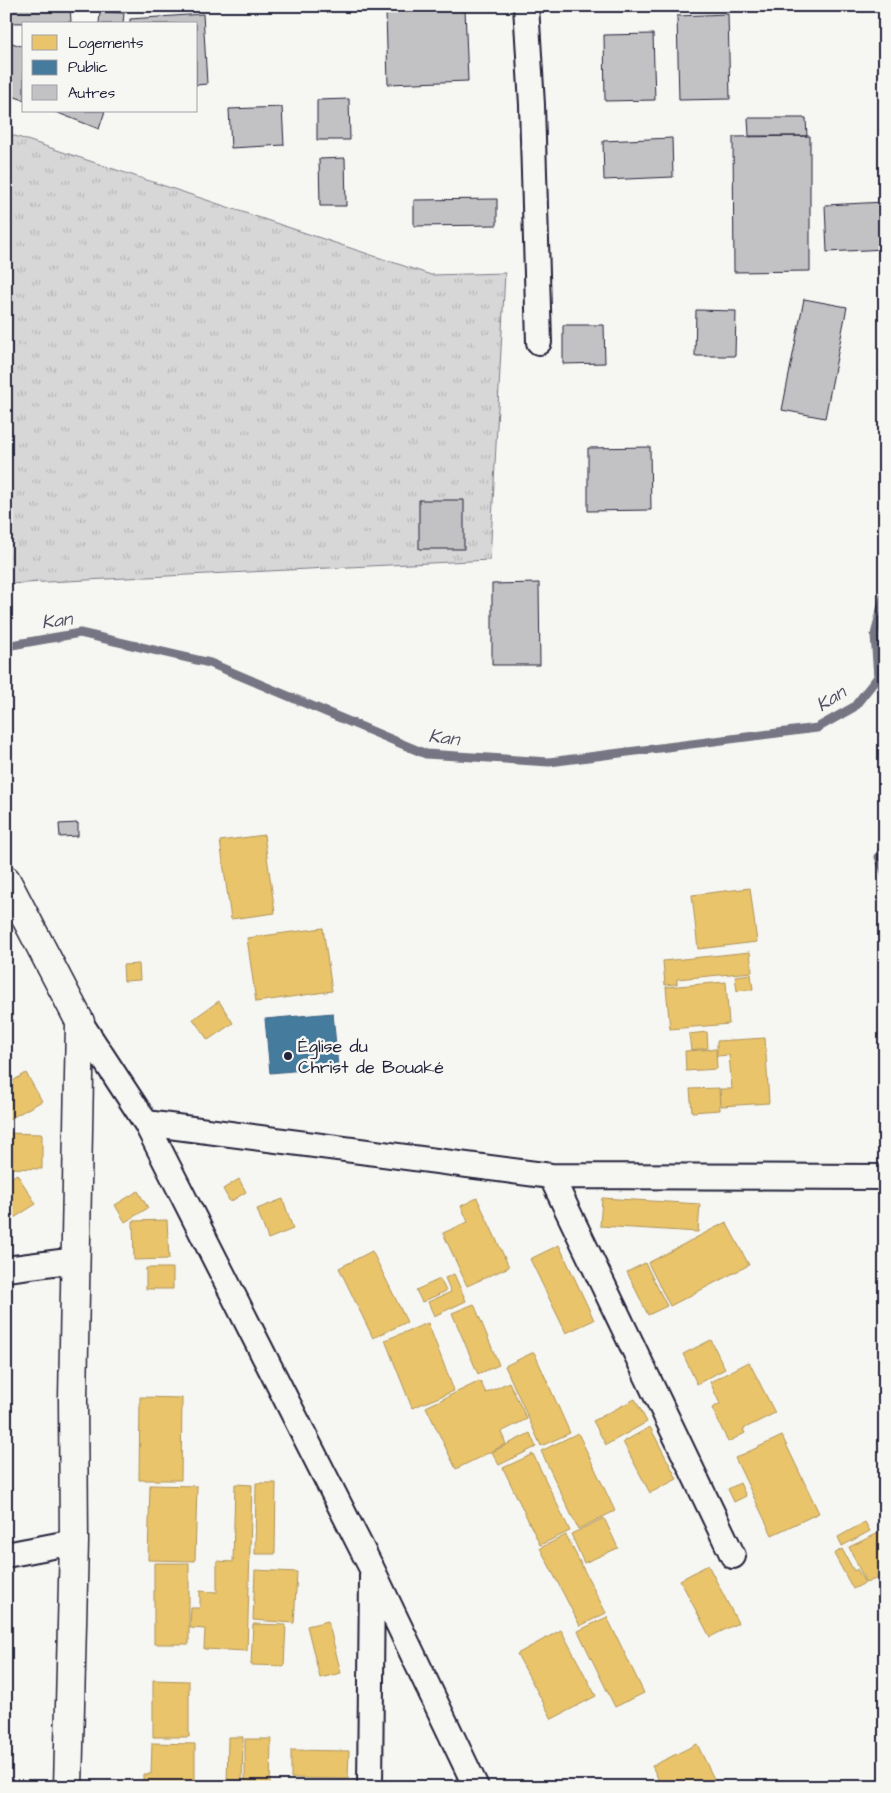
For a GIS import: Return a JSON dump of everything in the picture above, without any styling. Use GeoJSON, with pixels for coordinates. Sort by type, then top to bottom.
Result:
{"type":"FeatureCollection","features":[{"type":"Feature","properties":{"kind":"street"},"geometry":{"type":"LineString","coordinates":[[526,6],[532,106],[539,342]]}},
{"type":"Feature","properties":{"kind":"street"},"geometry":{"type":"LineString","coordinates":[[6,880],[80,1022],[146,1123],[372,1570],[476,1787]]}},
{"type":"Feature","properties":{"kind":"street"},"geometry":{"type":"LineString","coordinates":[[68,1787],[74,1542],[73,1399],[80,1022]]}},
{"type":"Feature","properties":{"kind":"street"},"geometry":{"type":"LineString","coordinates":[[146,1123],[551,1176],[885,1177]]}},
{"type":"Feature","properties":{"kind":"street"},"geometry":{"type":"LineString","coordinates":[[551,1176],[733,1556]]}},
{"type":"Feature","properties":{"kind":"street"},"geometry":{"type":"LineString","coordinates":[[6,1270],[76,1260]]}},
{"type":"Feature","properties":{"kind":"street"},"geometry":{"type":"LineString","coordinates":[[6,1554],[74,1542]]}},
{"type":"Feature","properties":{"kind":"street"},"geometry":{"type":"LineString","coordinates":[[370,1787],[372,1570]]}},
{"type":"Feature","properties":{"kind":"green space"},"geometry":{"type":"Polygon","coordinates":[[[6,133],[431,275],[505,273],[490,560],[6,584],[6,133]]]}},
{"type":"Feature","properties":{"kind":"building: Logements"},"geometry":{"type":"Polygon","coordinates":[[[264,835],[275,913],[231,919],[220,841],[264,835]]]}},
{"type":"Feature","properties":{"kind":"building: Logements"},"geometry":{"type":"Polygon","coordinates":[[[750,888],[757,942],[698,949],[692,895],[750,888]]]}},
{"type":"Feature","properties":{"kind":"building: Logements"},"geometry":{"type":"Polygon","coordinates":[[[323,928],[332,991],[256,1002],[247,938],[323,928]]]}},
{"type":"Feature","properties":{"kind":"building: Logements"},"geometry":{"type":"Polygon","coordinates":[[[750,952],[752,972],[677,979],[677,984],[665,985],[663,961],[750,952]]]}},
{"type":"Feature","properties":{"kind":"building: Logements"},"geometry":{"type":"Polygon","coordinates":[[[139,964],[140,980],[124,981],[123,965],[139,964]]]}},
{"type":"Feature","properties":{"kind":"building: Logements"},"geometry":{"type":"Polygon","coordinates":[[[751,974],[753,989],[737,991],[735,976],[751,974]]]}},
{"type":"Feature","properties":{"kind":"building: Logements"},"geometry":{"type":"Polygon","coordinates":[[[726,982],[729,1024],[670,1029],[666,987],[726,982]]]}},
{"type":"Feature","properties":{"kind":"building: Logements"},"geometry":{"type":"Polygon","coordinates":[[[219,1001],[233,1023],[208,1040],[193,1019],[219,1001]]]}},
{"type":"Feature","properties":{"kind":"building: Logements"},"geometry":{"type":"Polygon","coordinates":[[[707,1032],[708,1048],[691,1050],[689,1034],[707,1032]]]}},
{"type":"Feature","properties":{"kind":"building: Logements"},"geometry":{"type":"Polygon","coordinates":[[[765,1038],[769,1103],[721,1106],[720,1089],[732,1089],[729,1055],[717,1056],[717,1041],[765,1038]]]}},
{"type":"Feature","properties":{"kind":"building: Logements"},"geometry":{"type":"Polygon","coordinates":[[[716,1049],[717,1069],[686,1071],[685,1051],[716,1049]]]}},
{"type":"Feature","properties":{"kind":"building: Logements"},"geometry":{"type":"Polygon","coordinates":[[[26,1073],[42,1101],[6,1121],[6,1085],[26,1073]]]}},
{"type":"Feature","properties":{"kind":"building: Logements"},"geometry":{"type":"Polygon","coordinates":[[[719,1088],[720,1110],[692,1112],[690,1089],[719,1088]]]}},
{"type":"Feature","properties":{"kind":"building: Logements"},"geometry":{"type":"Polygon","coordinates":[[[6,1133],[42,1134],[42,1169],[6,1168],[6,1133]]]}},
{"type":"Feature","properties":{"kind":"building: Logements"},"geometry":{"type":"Polygon","coordinates":[[[17,1174],[36,1204],[6,1223],[6,1181],[17,1174]]]}},
{"type":"Feature","properties":{"kind":"building: Logements"},"geometry":{"type":"Polygon","coordinates":[[[239,1179],[246,1192],[230,1202],[223,1189],[239,1179]]]}},
{"type":"Feature","properties":{"kind":"building: Logements"},"geometry":{"type":"Polygon","coordinates":[[[138,1191],[148,1208],[125,1222],[115,1205],[138,1191]]]}},
{"type":"Feature","properties":{"kind":"building: Logements"},"geometry":{"type":"Polygon","coordinates":[[[477,1198],[509,1267],[467,1286],[443,1233],[468,1222],[461,1206],[477,1198]]]}},
{"type":"Feature","properties":{"kind":"building: Logements"},"geometry":{"type":"Polygon","coordinates":[[[602,1198],[700,1204],[698,1232],[600,1226],[602,1198]]]}},
{"type":"Feature","properties":{"kind":"building: Logements"},"geometry":{"type":"Polygon","coordinates":[[[283,1199],[293,1229],[268,1239],[257,1209],[283,1199]]]}},
{"type":"Feature","properties":{"kind":"building: Logements"},"geometry":{"type":"Polygon","coordinates":[[[167,1220],[169,1259],[134,1260],[133,1221],[167,1220]]]}},
{"type":"Feature","properties":{"kind":"building: Logements"},"geometry":{"type":"Polygon","coordinates":[[[726,1222],[749,1265],[670,1306],[648,1263],[726,1222]]]}},
{"type":"Feature","properties":{"kind":"building: Logements"},"geometry":{"type":"Polygon","coordinates":[[[559,1245],[594,1320],[566,1333],[530,1259],[559,1245]]]}},
{"type":"Feature","properties":{"kind":"building: Logements"},"geometry":{"type":"Polygon","coordinates":[[[372,1251],[407,1322],[373,1338],[339,1268],[372,1251]]]}},
{"type":"Feature","properties":{"kind":"building: Logements"},"geometry":{"type":"Polygon","coordinates":[[[645,1263],[667,1306],[648,1315],[627,1272],[645,1263]]]}},
{"type":"Feature","properties":{"kind":"building: Logements"},"geometry":{"type":"Polygon","coordinates":[[[146,1268],[173,1268],[173,1289],[146,1289],[146,1268]]]}},
{"type":"Feature","properties":{"kind":"building: Logements"},"geometry":{"type":"Polygon","coordinates":[[[454,1274],[466,1301],[434,1316],[428,1302],[451,1292],[445,1278],[454,1274]]]}},
{"type":"Feature","properties":{"kind":"building: Logements"},"geometry":{"type":"Polygon","coordinates":[[[440,1279],[446,1291],[422,1302],[416,1290],[440,1279]]]}},
{"type":"Feature","properties":{"kind":"building: Logements"},"geometry":{"type":"Polygon","coordinates":[[[474,1304],[499,1365],[478,1374],[452,1313],[474,1304]]]}},
{"type":"Feature","properties":{"kind":"building: Logements"},"geometry":{"type":"Polygon","coordinates":[[[428,1323],[454,1391],[412,1408],[385,1340],[428,1323]]]}},
{"type":"Feature","properties":{"kind":"building: Logements"},"geometry":{"type":"Polygon","coordinates":[[[711,1340],[725,1369],[697,1384],[683,1354],[711,1340]]]}},
{"type":"Feature","properties":{"kind":"building: Logements"},"geometry":{"type":"Polygon","coordinates":[[[534,1352],[570,1433],[541,1446],[505,1366],[534,1352]]]}},
{"type":"Feature","properties":{"kind":"building: Logements"},"geometry":{"type":"Polygon","coordinates":[[[749,1362],[775,1413],[743,1429],[745,1433],[728,1442],[712,1408],[720,1404],[710,1382],[749,1362]]]}},
{"type":"Feature","properties":{"kind":"building: Logements"},"geometry":{"type":"Polygon","coordinates":[[[480,1381],[486,1393],[509,1382],[527,1419],[501,1432],[506,1444],[456,1469],[426,1407],[480,1381]]]}},
{"type":"Feature","properties":{"kind":"building: Logements"},"geometry":{"type":"Polygon","coordinates":[[[140,1397],[182,1398],[181,1480],[139,1480],[140,1397]]]}},
{"type":"Feature","properties":{"kind":"building: Logements"},"geometry":{"type":"Polygon","coordinates":[[[635,1399],[647,1422],[606,1445],[593,1421],[635,1399]]]}},
{"type":"Feature","properties":{"kind":"building: Logements"},"geometry":{"type":"Polygon","coordinates":[[[650,1427],[677,1479],[650,1493],[623,1442],[650,1427]]]}},
{"type":"Feature","properties":{"kind":"building: Logements"},"geometry":{"type":"Polygon","coordinates":[[[530,1433],[536,1447],[499,1465],[492,1452],[530,1433]]]}},
{"type":"Feature","properties":{"kind":"building: Logements"},"geometry":{"type":"Polygon","coordinates":[[[578,1433],[615,1511],[578,1529],[541,1451],[578,1433]]]}},
{"type":"Feature","properties":{"kind":"building: Logements"},"geometry":{"type":"Polygon","coordinates":[[[782,1436],[819,1513],[772,1535],[735,1458],[782,1436]]]}},
{"type":"Feature","properties":{"kind":"building: Logements"},"geometry":{"type":"Polygon","coordinates":[[[533,1454],[570,1531],[540,1545],[503,1468],[533,1454]]]}},
{"type":"Feature","properties":{"kind":"building: Logements"},"geometry":{"type":"Polygon","coordinates":[[[256,1483],[276,1483],[275,1554],[255,1554],[256,1483]]]}},
{"type":"Feature","properties":{"kind":"building: Logements"},"geometry":{"type":"Polygon","coordinates":[[[740,1483],[746,1496],[734,1502],[728,1489],[740,1483]]]}},
{"type":"Feature","properties":{"kind":"building: Logements"},"geometry":{"type":"Polygon","coordinates":[[[235,1484],[252,1485],[247,1651],[204,1649],[205,1629],[190,1628],[191,1608],[200,1608],[200,1591],[217,1592],[217,1561],[233,1562],[235,1484]]]}},
{"type":"Feature","properties":{"kind":"building: Logements"},"geometry":{"type":"Polygon","coordinates":[[[150,1485],[197,1486],[195,1561],[148,1560],[150,1485]]]}},
{"type":"Feature","properties":{"kind":"building: Logements"},"geometry":{"type":"Polygon","coordinates":[[[604,1518],[618,1548],[584,1563],[571,1534],[604,1518]]]}},
{"type":"Feature","properties":{"kind":"building: Logements"},"geometry":{"type":"Polygon","coordinates":[[[865,1522],[870,1531],[842,1546],[838,1537],[865,1522]]]}},
{"type":"Feature","properties":{"kind":"building: Logements"},"geometry":{"type":"Polygon","coordinates":[[[885,1530],[885,1575],[866,1583],[849,1547],[885,1530]]]}},
{"type":"Feature","properties":{"kind":"building: Logements"},"geometry":{"type":"Polygon","coordinates":[[[566,1535],[606,1613],[580,1626],[540,1548],[566,1535]]]}},
{"type":"Feature","properties":{"kind":"building: Logements"},"geometry":{"type":"Polygon","coordinates":[[[842,1549],[854,1571],[857,1569],[865,1583],[853,1589],[834,1554],[842,1549]]]}},
{"type":"Feature","properties":{"kind":"building: Logements"},"geometry":{"type":"Polygon","coordinates":[[[154,1563],[189,1563],[189,1644],[154,1644],[154,1563]]]}},
{"type":"Feature","properties":{"kind":"building: Logements"},"geometry":{"type":"Polygon","coordinates":[[[708,1565],[738,1623],[710,1637],[680,1580],[708,1565]]]}},
{"type":"Feature","properties":{"kind":"building: Logements"},"geometry":{"type":"Polygon","coordinates":[[[255,1570],[297,1572],[294,1623],[253,1620],[255,1570]]]}},
{"type":"Feature","properties":{"kind":"building: Logements"},"geometry":{"type":"Polygon","coordinates":[[[607,1617],[644,1693],[615,1707],[578,1631],[607,1617]]]}},
{"type":"Feature","properties":{"kind":"building: Logements"},"geometry":{"type":"Polygon","coordinates":[[[328,1621],[341,1673],[320,1678],[307,1626],[328,1621]]]}},
{"type":"Feature","properties":{"kind":"building: Logements"},"geometry":{"type":"Polygon","coordinates":[[[253,1624],[286,1625],[284,1666],[251,1665],[253,1624]]]}},
{"type":"Feature","properties":{"kind":"building: Logements"},"geometry":{"type":"Polygon","coordinates":[[[561,1630],[596,1696],[552,1719],[517,1654],[561,1630]]]}},
{"type":"Feature","properties":{"kind":"building: Logements"},"geometry":{"type":"Polygon","coordinates":[[[153,1680],[189,1681],[189,1737],[153,1737],[153,1680]]]}},
{"type":"Feature","properties":{"kind":"building: Logements"},"geometry":{"type":"Polygon","coordinates":[[[6,1713],[10,1713],[11,1757],[6,1757],[6,1713]]]}},
{"type":"Feature","properties":{"kind":"building: Logements"},"geometry":{"type":"Polygon","coordinates":[[[228,1737],[243,1737],[242,1787],[227,1787],[228,1737]]]}},
{"type":"Feature","properties":{"kind":"building: Logements"},"geometry":{"type":"Polygon","coordinates":[[[245,1739],[271,1739],[270,1787],[245,1787],[245,1739]]]}},
{"type":"Feature","properties":{"kind":"building: Logements"},"geometry":{"type":"Polygon","coordinates":[[[152,1743],[195,1744],[195,1787],[143,1787],[143,1774],[151,1774],[152,1743]]]}},
{"type":"Feature","properties":{"kind":"building: Logements"},"geometry":{"type":"Polygon","coordinates":[[[697,1744],[718,1787],[662,1787],[652,1766],[697,1744]]]}},
{"type":"Feature","properties":{"kind":"building: Logements"},"geometry":{"type":"Polygon","coordinates":[[[291,1750],[349,1751],[348,1779],[291,1778],[291,1750]]]}},
{"type":"Feature","properties":{"kind":"building: Logements"},"geometry":{"type":"Polygon","coordinates":[[[293,1784],[352,1785],[352,1787],[293,1787],[293,1784]]]}},
{"type":"Feature","properties":{"kind":"building: Public"},"geometry":{"type":"Polygon","coordinates":[[[333,1013],[338,1067],[270,1073],[265,1019],[333,1013]]]}},
{"type":"Feature","properties":{"kind":"building: Autres"},"geometry":{"type":"Polygon","coordinates":[[[11,6],[70,6],[71,22],[11,23],[11,6]]]}},
{"type":"Feature","properties":{"kind":"building: Autres"},"geometry":{"type":"Polygon","coordinates":[[[465,9],[468,81],[388,84],[386,12],[465,9]]]}},
{"type":"Feature","properties":{"kind":"building: Autres"},"geometry":{"type":"Polygon","coordinates":[[[100,12],[124,13],[123,22],[99,22],[100,12]]]}},
{"type":"Feature","properties":{"kind":"building: Autres"},"geometry":{"type":"Polygon","coordinates":[[[203,14],[207,84],[198,85],[198,22],[130,22],[130,19],[203,14]]]}},
{"type":"Feature","properties":{"kind":"building: Autres"},"geometry":{"type":"Polygon","coordinates":[[[728,14],[730,99],[679,100],[677,16],[728,14]]]}},
{"type":"Feature","properties":{"kind":"building: Autres"},"geometry":{"type":"Polygon","coordinates":[[[653,34],[655,100],[605,101],[604,35],[653,34]]]}},
{"type":"Feature","properties":{"kind":"building: Autres"},"geometry":{"type":"Polygon","coordinates":[[[6,41],[22,46],[22,99],[6,94],[6,41]]]}},
{"type":"Feature","properties":{"kind":"building: Autres"},"geometry":{"type":"Polygon","coordinates":[[[349,99],[350,140],[317,140],[317,100],[349,99]]]}},
{"type":"Feature","properties":{"kind":"building: Autres"},"geometry":{"type":"Polygon","coordinates":[[[282,107],[284,145],[231,148],[229,109],[282,107]]]}},
{"type":"Feature","properties":{"kind":"building: Autres"},"geometry":{"type":"Polygon","coordinates":[[[56,112],[105,112],[99,129],[56,112]]]}},
{"type":"Feature","properties":{"kind":"building: Autres"},"geometry":{"type":"Polygon","coordinates":[[[748,118],[806,118],[807,136],[749,136],[748,118]]]}},
{"type":"Feature","properties":{"kind":"building: Autres"},"geometry":{"type":"Polygon","coordinates":[[[810,136],[810,271],[734,272],[733,137],[810,136]]]}},
{"type":"Feature","properties":{"kind":"building: Autres"},"geometry":{"type":"Polygon","coordinates":[[[672,138],[673,177],[604,180],[603,141],[672,138]]]}},
{"type":"Feature","properties":{"kind":"building: Autres"},"geometry":{"type":"Polygon","coordinates":[[[345,158],[346,206],[320,206],[319,159],[345,158]]]}},
{"type":"Feature","properties":{"kind":"building: Autres"},"geometry":{"type":"Polygon","coordinates":[[[497,199],[497,225],[414,226],[414,200],[497,199]]]}},
{"type":"Feature","properties":{"kind":"building: Autres"},"geometry":{"type":"Polygon","coordinates":[[[885,202],[885,249],[827,252],[825,205],[885,202]]]}},
{"type":"Feature","properties":{"kind":"building: Autres"},"geometry":{"type":"Polygon","coordinates":[[[804,299],[847,307],[825,418],[782,410],[804,299]]]}},
{"type":"Feature","properties":{"kind":"building: Autres"},"geometry":{"type":"Polygon","coordinates":[[[696,310],[736,311],[735,356],[695,356],[696,310]]]}},
{"type":"Feature","properties":{"kind":"building: Autres"},"geometry":{"type":"Polygon","coordinates":[[[563,325],[604,325],[605,363],[563,364],[563,325]]]}},
{"type":"Feature","properties":{"kind":"building: Autres"},"geometry":{"type":"Polygon","coordinates":[[[650,447],[651,510],[588,511],[588,448],[650,447]]]}},
{"type":"Feature","properties":{"kind":"building: Autres"},"geometry":{"type":"Polygon","coordinates":[[[419,500],[464,500],[464,549],[419,549],[419,500]]]}},
{"type":"Feature","properties":{"kind":"building: Autres"},"geometry":{"type":"Polygon","coordinates":[[[539,583],[540,665],[492,665],[492,584],[539,583]]]}},
{"type":"Feature","properties":{"kind":"building: Autres"},"geometry":{"type":"Polygon","coordinates":[[[78,823],[78,836],[60,837],[59,824],[78,823]]]}},
{"type":"Feature","properties":{"kind":"waterway","name":"Kan"},"geometry":{"type":"LineString","coordinates":[[885,592],[875,635],[878,677],[885,684]]}},
{"type":"Feature","properties":{"kind":"waterway","name":"Kan"},"geometry":{"type":"LineString","coordinates":[[6,646],[80,633],[210,663],[426,754],[549,762],[817,728],[854,707],[878,677]]}},
{"type":"Feature","properties":{"kind":"waterway","name":"Kan"},"geometry":{"type":"LineString","coordinates":[[885,846],[879,857],[885,872]]}},
{"type":"Feature","properties":{"kind":"place","name":"Église du Christ de Bouaké"},"geometry":{"type":"Point","coordinates":[288,1056]}}]}
